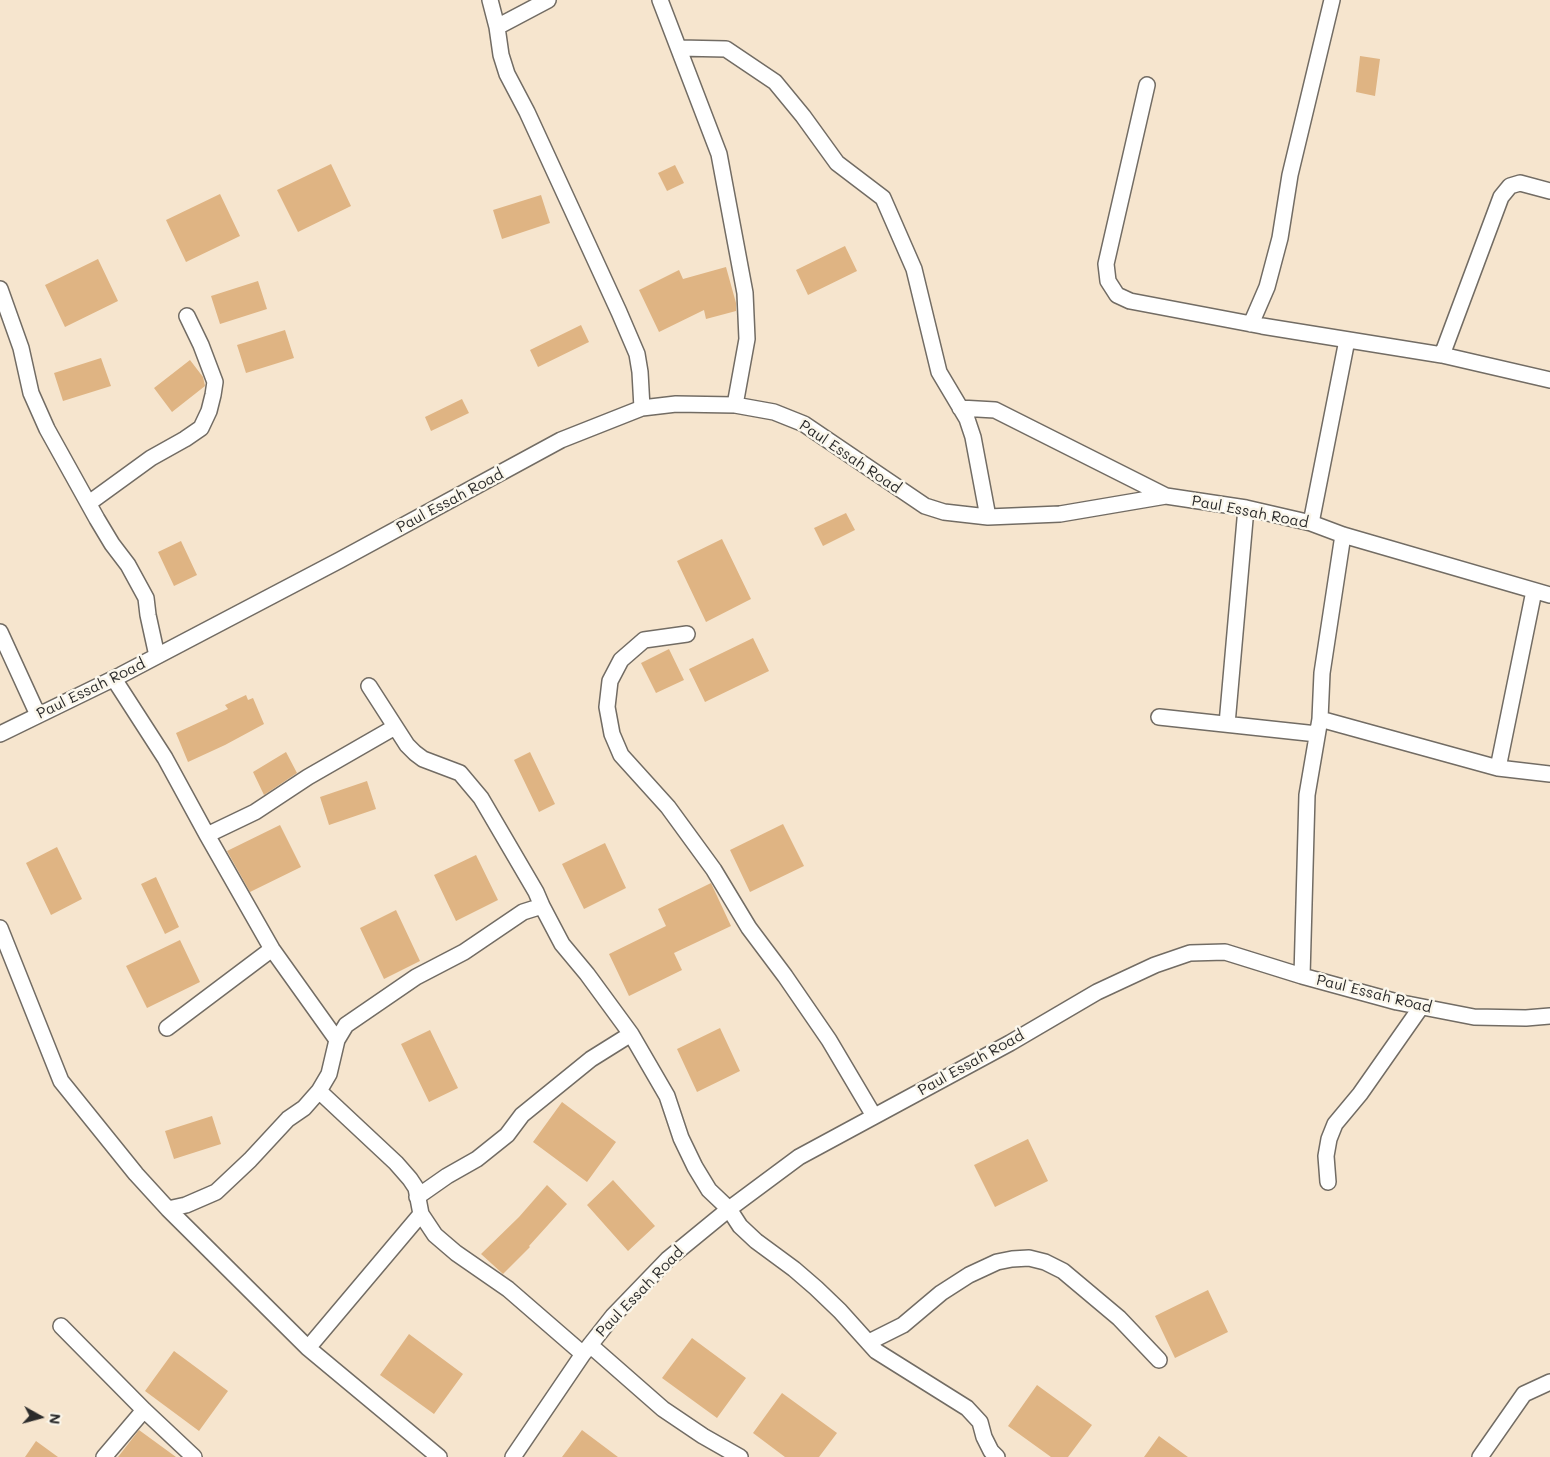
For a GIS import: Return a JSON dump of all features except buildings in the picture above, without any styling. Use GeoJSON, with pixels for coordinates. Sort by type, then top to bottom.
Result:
{"type":"FeatureCollection","features":[{"type":"Feature","properties":{"kind":"street"},"geometry":{"type":"LineString","coordinates":[[490,0],[497,27],[501,55],[507,74],[527,112],[637,354],[642,408]]}},
{"type":"Feature","properties":{"kind":"street"},"geometry":{"type":"LineString","coordinates":[[497,27],[548,0]]}},
{"type":"Feature","properties":{"kind":"street"},"geometry":{"type":"LineString","coordinates":[[660,0],[719,154],[745,293],[747,339],[735,405]]}},
{"type":"Feature","properties":{"kind":"street"},"geometry":{"type":"LineString","coordinates":[[1251,324],[1267,287],[1280,238],[1296,148],[1332,0]]}},
{"type":"Feature","properties":{"kind":"street"},"geometry":{"type":"LineString","coordinates":[[679,48],[726,49],[775,82],[803,116],[837,163],[884,198],[914,269],[939,372],[967,419],[973,437],[988,517]]}},
{"type":"Feature","properties":{"kind":"street"},"geometry":{"type":"LineString","coordinates":[[1147,84],[1106,264],[1108,281],[1117,294],[1130,301],[1251,324],[1442,355],[1550,380]]}},
{"type":"Feature","properties":{"kind":"street"},"geometry":{"type":"LineString","coordinates":[[1442,355],[1501,197],[1510,186],[1520,183],[1550,191]]}},
{"type":"Feature","properties":{"kind":"street"},"geometry":{"type":"LineString","coordinates":[[0,290],[21,348],[31,393],[47,429],[112,544],[128,565],[146,598],[157,656]]}},
{"type":"Feature","properties":{"kind":"street"},"geometry":{"type":"LineString","coordinates":[[88,503],[151,458],[186,439],[201,428],[214,395],[215,382],[202,345],[187,316]]}},
{"type":"Feature","properties":{"kind":"street"},"geometry":{"type":"LineString","coordinates":[[1311,523],[1347,340]]}},
{"type":"Feature","properties":{"kind":"street","name":"Paul Essah Road"},"geometry":{"type":"LineString","coordinates":[[0,734],[114,679],[561,440],[642,408],[676,404],[735,405],[774,412],[804,424],[925,506],[944,512],[988,517],[1060,514],[1166,496],[1246,508],[1311,523],[1343,535],[1550,595]]}},
{"type":"Feature","properties":{"kind":"street"},"geometry":{"type":"LineString","coordinates":[[960,408],[995,410],[1166,496]]}},
{"type":"Feature","properties":{"kind":"street"},"geometry":{"type":"LineString","coordinates":[[1227,724],[1246,508]]}},
{"type":"Feature","properties":{"kind":"street"},"geometry":{"type":"LineString","coordinates":[[1302,976],[1307,796],[1318,726],[1322,673],[1343,535]]}},
{"type":"Feature","properties":{"kind":"street"},"geometry":{"type":"LineString","coordinates":[[1498,768],[1534,591]]}},
{"type":"Feature","properties":{"kind":"street"},"geometry":{"type":"LineString","coordinates":[[0,632],[38,715]]}},
{"type":"Feature","properties":{"kind":"street"},"geometry":{"type":"LineString","coordinates":[[687,634],[644,640],[621,660],[610,681],[609,689],[607,707],[612,734],[621,755],[668,807],[714,870],[749,928],[829,1040],[874,1116]]}},
{"type":"Feature","properties":{"kind":"street"},"geometry":{"type":"LineString","coordinates":[[114,679],[166,758],[206,836],[272,949],[337,1040]]}},
{"type":"Feature","properties":{"kind":"street"},"geometry":{"type":"LineString","coordinates":[[370,686],[407,745],[423,759],[460,773],[481,798],[536,892],[562,944],[632,1034],[667,1096],[681,1138],[709,1190],[729,1209],[740,1226],[809,1282],[840,1311],[876,1351],[967,1408],[980,1422],[984,1437],[991,1451],[997,1457]]}},
{"type":"Feature","properties":{"kind":"street"},"geometry":{"type":"LineString","coordinates":[[1159,717],[1227,724],[1318,726],[1498,768],[1550,774]]}},
{"type":"Feature","properties":{"kind":"street"},"geometry":{"type":"LineString","coordinates":[[206,836],[255,812],[308,777],[395,727]]}},
{"type":"Feature","properties":{"kind":"street"},"geometry":{"type":"LineString","coordinates":[[168,1209],[186,1206],[216,1192],[250,1160],[288,1119],[304,1108],[319,1091],[329,1074],[337,1040],[346,1025],[416,977],[464,952],[523,912],[542,906]]}},
{"type":"Feature","properties":{"kind":"street"},"geometry":{"type":"LineString","coordinates":[[0,928],[60,1081],[136,1174],[168,1209],[308,1348],[439,1457]]}},
{"type":"Feature","properties":{"kind":"street"},"geometry":{"type":"LineString","coordinates":[[167,1028],[272,949]]}},
{"type":"Feature","properties":{"kind":"street","name":"Paul Essah Road"},"geometry":{"type":"LineString","coordinates":[[513,1457],[586,1350],[614,1316],[668,1259],[729,1209],[799,1157],[1010,1043],[1097,992],[1155,965],[1190,953],[1225,952],[1302,976],[1397,1002],[1474,1017],[1526,1018],[1550,1016]]}},
{"type":"Feature","properties":{"kind":"street"},"geometry":{"type":"LineString","coordinates":[[1328,1182],[1326,1156],[1329,1139],[1335,1124],[1360,1094],[1421,1006]]}},
{"type":"Feature","properties":{"kind":"street"},"geometry":{"type":"LineString","coordinates":[[417,1197],[447,1176],[477,1159],[507,1134],[522,1115],[591,1060],[632,1034]]}},
{"type":"Feature","properties":{"kind":"street"},"geometry":{"type":"LineString","coordinates":[[319,1091],[396,1163],[410,1179],[416,1188],[421,1214],[431,1230],[441,1240],[722,1452],[740,1457]]}},
{"type":"Feature","properties":{"kind":"street"},"geometry":{"type":"LineString","coordinates":[[308,1348],[421,1214]]}},
{"type":"Feature","properties":{"kind":"street"},"geometry":{"type":"LineString","coordinates":[[869,1342],[903,1325],[941,1292],[969,1275],[997,1262],[1029,1258],[1045,1262],[1063,1271],[1119,1318],[1159,1360]]}},
{"type":"Feature","properties":{"kind":"street"},"geometry":{"type":"LineString","coordinates":[[61,1326],[144,1410],[194,1457]]}},
{"type":"Feature","properties":{"kind":"street"},"geometry":{"type":"LineString","coordinates":[[1480,1457],[1524,1394],[1550,1382]]}},
{"type":"Feature","properties":{"kind":"street"},"geometry":{"type":"LineString","coordinates":[[104,1457],[144,1410]]}}]}
